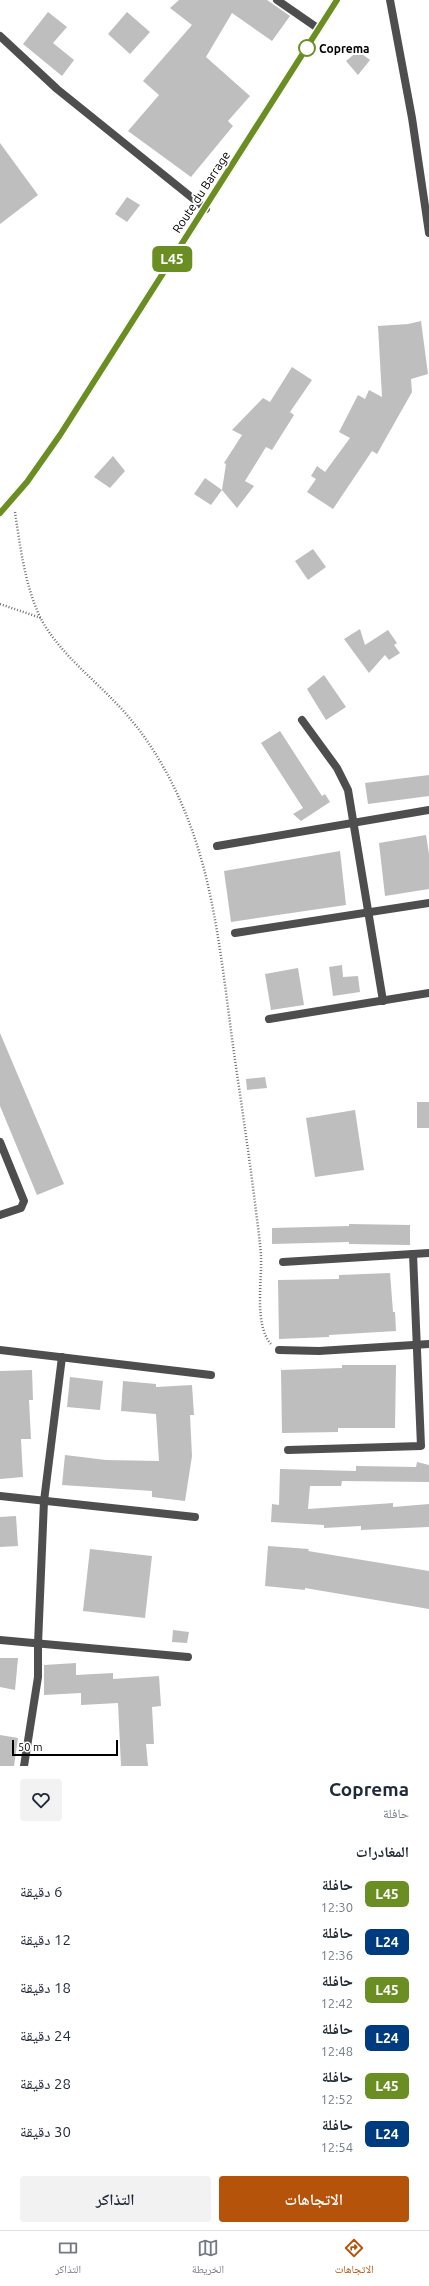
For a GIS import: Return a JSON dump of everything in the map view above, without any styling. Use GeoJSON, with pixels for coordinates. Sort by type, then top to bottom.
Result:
{"type":"FeatureCollection","features":[{"type":"Feature","properties":{"kind":"main road","name":"Route du Barrage"},"geometry":{"type":"LineString","coordinates":[[0,514],[60,435],[206,209],[337,0]]}},
{"type":"Feature","properties":{"kind":"street"},"geometry":{"type":"LineString","coordinates":[[277,0],[319,29]]}},
{"type":"Feature","properties":{"kind":"street"},"geometry":{"type":"LineString","coordinates":[[390,0],[412,118],[429,233]]}},
{"type":"Feature","properties":{"kind":"street"},"geometry":{"type":"LineString","coordinates":[[0,36],[57,89],[206,209]]}},
{"type":"Feature","properties":{"kind":"street"},"geometry":{"type":"LineString","coordinates":[[302,720],[345,782],[354,823],[383,1001]]}},
{"type":"Feature","properties":{"kind":"street"},"geometry":{"type":"LineString","coordinates":[[217,846],[429,810]]}},
{"type":"Feature","properties":{"kind":"street"},"geometry":{"type":"LineString","coordinates":[[235,933],[429,903]]}},
{"type":"Feature","properties":{"kind":"street"},"geometry":{"type":"LineString","coordinates":[[269,1019],[429,994]]}},
{"type":"Feature","properties":{"kind":"street"},"geometry":{"type":"LineString","coordinates":[[0,1142],[24,1200],[20,1208],[0,1216]]}},
{"type":"Feature","properties":{"kind":"street"},"geometry":{"type":"LineString","coordinates":[[284,1262],[429,1253]]}},
{"type":"Feature","properties":{"kind":"street"},"geometry":{"type":"LineString","coordinates":[[288,1450],[425,1446],[417,1345],[413,1254]]}},
{"type":"Feature","properties":{"kind":"street"},"geometry":{"type":"LineString","coordinates":[[279,1350],[319,1352],[429,1344]]}},
{"type":"Feature","properties":{"kind":"street"},"geometry":{"type":"LineString","coordinates":[[0,1350],[211,1375]]}},
{"type":"Feature","properties":{"kind":"street"},"geometry":{"type":"LineString","coordinates":[[24,1766],[38,1677],[44,1501],[62,1357]]}},
{"type":"Feature","properties":{"kind":"street"},"geometry":{"type":"LineString","coordinates":[[0,1496],[195,1517]]}},
{"type":"Feature","properties":{"kind":"street"},"geometry":{"type":"LineString","coordinates":[[0,1640],[188,1657]]}},
{"type":"Feature","properties":{"kind":"path"},"geometry":{"type":"LineString","coordinates":[[12,499],[28,582],[41,618],[55,639],[80,667],[116,702],[152,746],[166,769],[194,836],[204,870],[215,928],[250,1160],[261,1255],[263,1331],[269,1343],[279,1350]]}},
{"type":"Feature","properties":{"kind":"path"},"geometry":{"type":"LineString","coordinates":[[0,604],[41,618]]}},
{"type":"Feature","properties":{"kind":"building"},"geometry":{"type":"Polygon","coordinates":[[[179,0],[267,0],[290,16],[272,41],[232,13],[206,57],[250,96],[228,121],[233,126],[191,177],[128,131],[159,95],[143,81],[192,25],[170,8],[179,0]]]}},
{"type":"Feature","properties":{"kind":"building"},"geometry":{"type":"Polygon","coordinates":[[[48,12],[67,27],[53,43],[74,60],[62,76],[23,44],[48,12]]]}},
{"type":"Feature","properties":{"kind":"building"},"geometry":{"type":"Polygon","coordinates":[[[127,12],[150,32],[130,54],[108,34],[127,12]]]}},
{"type":"Feature","properties":{"kind":"building"},"geometry":{"type":"Polygon","coordinates":[[[358,51],[370,60],[358,75],[346,61],[358,51]]]}},
{"type":"Feature","properties":{"kind":"building"},"geometry":{"type":"Polygon","coordinates":[[[0,143],[38,195],[0,224],[0,143]]]}},
{"type":"Feature","properties":{"kind":"building"},"geometry":{"type":"Polygon","coordinates":[[[127,197],[140,205],[127,222],[115,214],[127,197]]]}},
{"type":"Feature","properties":{"kind":"building"},"geometry":{"type":"Polygon","coordinates":[[[421,321],[428,374],[411,379],[412,392],[377,454],[372,451],[333,509],[307,492],[316,479],[311,476],[317,466],[325,472],[350,438],[339,432],[358,395],[365,399],[369,390],[382,397],[378,326],[408,324],[421,321]]]}},
{"type":"Feature","properties":{"kind":"building"},"geometry":{"type":"Polygon","coordinates":[[[292,367],[312,380],[290,412],[294,415],[272,450],[266,447],[245,481],[254,486],[237,508],[222,490],[226,464],[224,463],[242,435],[232,430],[263,398],[270,402],[292,367]]]}},
{"type":"Feature","properties":{"kind":"building"},"geometry":{"type":"Polygon","coordinates":[[[113,456],[125,471],[110,488],[94,477],[113,456]]]}},
{"type":"Feature","properties":{"kind":"building"},"geometry":{"type":"Polygon","coordinates":[[[205,478],[222,490],[211,505],[194,494],[205,478]]]}},
{"type":"Feature","properties":{"kind":"building"},"geometry":{"type":"Polygon","coordinates":[[[313,549],[326,567],[308,580],[295,561],[313,549]]]}},
{"type":"Feature","properties":{"kind":"building"},"geometry":{"type":"Polygon","coordinates":[[[360,629],[365,645],[388,630],[397,643],[394,645],[400,653],[389,660],[385,655],[369,673],[344,639],[360,629]]]}},
{"type":"Feature","properties":{"kind":"building"},"geometry":{"type":"Polygon","coordinates":[[[324,675],[346,707],[326,720],[307,689],[324,675]]]}},
{"type":"Feature","properties":{"kind":"building"},"geometry":{"type":"Polygon","coordinates":[[[280,731],[322,796],[325,794],[330,802],[301,821],[293,814],[303,808],[261,743],[280,731]]]}},
{"type":"Feature","properties":{"kind":"building"},"geometry":{"type":"Polygon","coordinates":[[[429,775],[429,796],[368,804],[365,783],[429,775]]]}},
{"type":"Feature","properties":{"kind":"building"},"geometry":{"type":"Polygon","coordinates":[[[426,835],[429,854],[429,889],[385,896],[379,843],[426,835]]]}},
{"type":"Feature","properties":{"kind":"building"},"geometry":{"type":"Polygon","coordinates":[[[340,851],[346,905],[231,922],[224,871],[340,851]]]}},
{"type":"Feature","properties":{"kind":"building"},"geometry":{"type":"Polygon","coordinates":[[[342,965],[343,977],[358,976],[360,992],[333,996],[329,967],[342,965]]]}},
{"type":"Feature","properties":{"kind":"building"},"geometry":{"type":"Polygon","coordinates":[[[298,968],[304,1005],[271,1010],[265,974],[298,968]]]}},
{"type":"Feature","properties":{"kind":"building"},"geometry":{"type":"Polygon","coordinates":[[[0,1033],[64,1184],[37,1195],[0,1106],[0,1033]]]}},
{"type":"Feature","properties":{"kind":"building"},"geometry":{"type":"Polygon","coordinates":[[[265,1077],[267,1088],[247,1090],[246,1079],[265,1077]]]}},
{"type":"Feature","properties":{"kind":"building"},"geometry":{"type":"Polygon","coordinates":[[[417,1102],[429,1102],[429,1128],[417,1128],[417,1102]]]}},
{"type":"Feature","properties":{"kind":"building"},"geometry":{"type":"Polygon","coordinates":[[[355,1110],[364,1170],[315,1177],[306,1118],[355,1110]]]}},
{"type":"Feature","properties":{"kind":"building"},"geometry":{"type":"Polygon","coordinates":[[[349,1224],[410,1225],[410,1245],[349,1244],[349,1242],[272,1244],[272,1228],[349,1226],[349,1224]]]}},
{"type":"Feature","properties":{"kind":"building"},"geometry":{"type":"Polygon","coordinates":[[[390,1273],[396,1331],[329,1335],[329,1337],[279,1339],[278,1280],[339,1279],[339,1275],[390,1273]]]}},
{"type":"Feature","properties":{"kind":"building"},"geometry":{"type":"Polygon","coordinates":[[[342,1365],[396,1365],[395,1428],[338,1428],[338,1432],[282,1433],[281,1370],[342,1368],[342,1365]]]}},
{"type":"Feature","properties":{"kind":"building"},"geometry":{"type":"Polygon","coordinates":[[[32,1370],[33,1400],[29,1400],[31,1439],[21,1439],[23,1477],[0,1479],[0,1371],[32,1370]]]}},
{"type":"Feature","properties":{"kind":"building"},"geometry":{"type":"Polygon","coordinates":[[[70,1377],[103,1381],[100,1410],[67,1407],[70,1377]]]}},
{"type":"Feature","properties":{"kind":"building"},"geometry":{"type":"Polygon","coordinates":[[[123,1381],[156,1384],[156,1387],[192,1385],[194,1415],[190,1415],[192,1456],[185,1501],[152,1497],[152,1491],[62,1485],[65,1455],[106,1460],[159,1461],[156,1414],[121,1411],[123,1381]]]}},
{"type":"Feature","properties":{"kind":"building"},"geometry":{"type":"Polygon","coordinates":[[[417,1462],[429,1465],[429,1482],[342,1481],[341,1486],[310,1486],[308,1509],[393,1503],[393,1507],[429,1504],[429,1527],[361,1530],[361,1526],[324,1528],[324,1525],[271,1522],[272,1504],[279,1505],[280,1469],[356,1471],[356,1466],[416,1467],[417,1462]]]}},
{"type":"Feature","properties":{"kind":"building"},"geometry":{"type":"Polygon","coordinates":[[[16,1516],[18,1546],[0,1547],[0,1517],[16,1516]]]}},
{"type":"Feature","properties":{"kind":"building"},"geometry":{"type":"Polygon","coordinates":[[[268,1546],[309,1549],[308,1551],[429,1571],[429,1609],[305,1588],[305,1590],[265,1586],[268,1546]]]}},
{"type":"Feature","properties":{"kind":"building"},"geometry":{"type":"Polygon","coordinates":[[[90,1549],[152,1556],[145,1618],[83,1611],[90,1549]]]}},
{"type":"Feature","properties":{"kind":"building"},"geometry":{"type":"Polygon","coordinates":[[[173,1630],[189,1632],[187,1643],[172,1642],[173,1630]]]}},
{"type":"Feature","properties":{"kind":"building"},"geometry":{"type":"Polygon","coordinates":[[[0,1658],[18,1658],[15,1690],[0,1687],[0,1658]]]}},
{"type":"Feature","properties":{"kind":"building"},"geometry":{"type":"Polygon","coordinates":[[[76,1663],[76,1675],[113,1673],[113,1679],[159,1676],[161,1706],[152,1707],[154,1744],[146,1744],[148,1766],[121,1766],[118,1703],[81,1705],[81,1693],[44,1695],[44,1665],[76,1663]]]}},
{"type":"Feature","properties":{"kind":"building"},"geometry":{"type":"Polygon","coordinates":[[[0,1735],[18,1738],[14,1766],[0,1766],[0,1735]]]}},
{"type":"Feature","properties":{"kind":"bus line","name":"L45"},"geometry":{"type":"LineString","coordinates":[[0,513],[27,482],[60,435],[206,209],[337,0]]}},
{"type":"Feature","properties":{"kind":"place","name":"Coprema"},"geometry":{"type":"Point","coordinates":[307,48]}}]}
